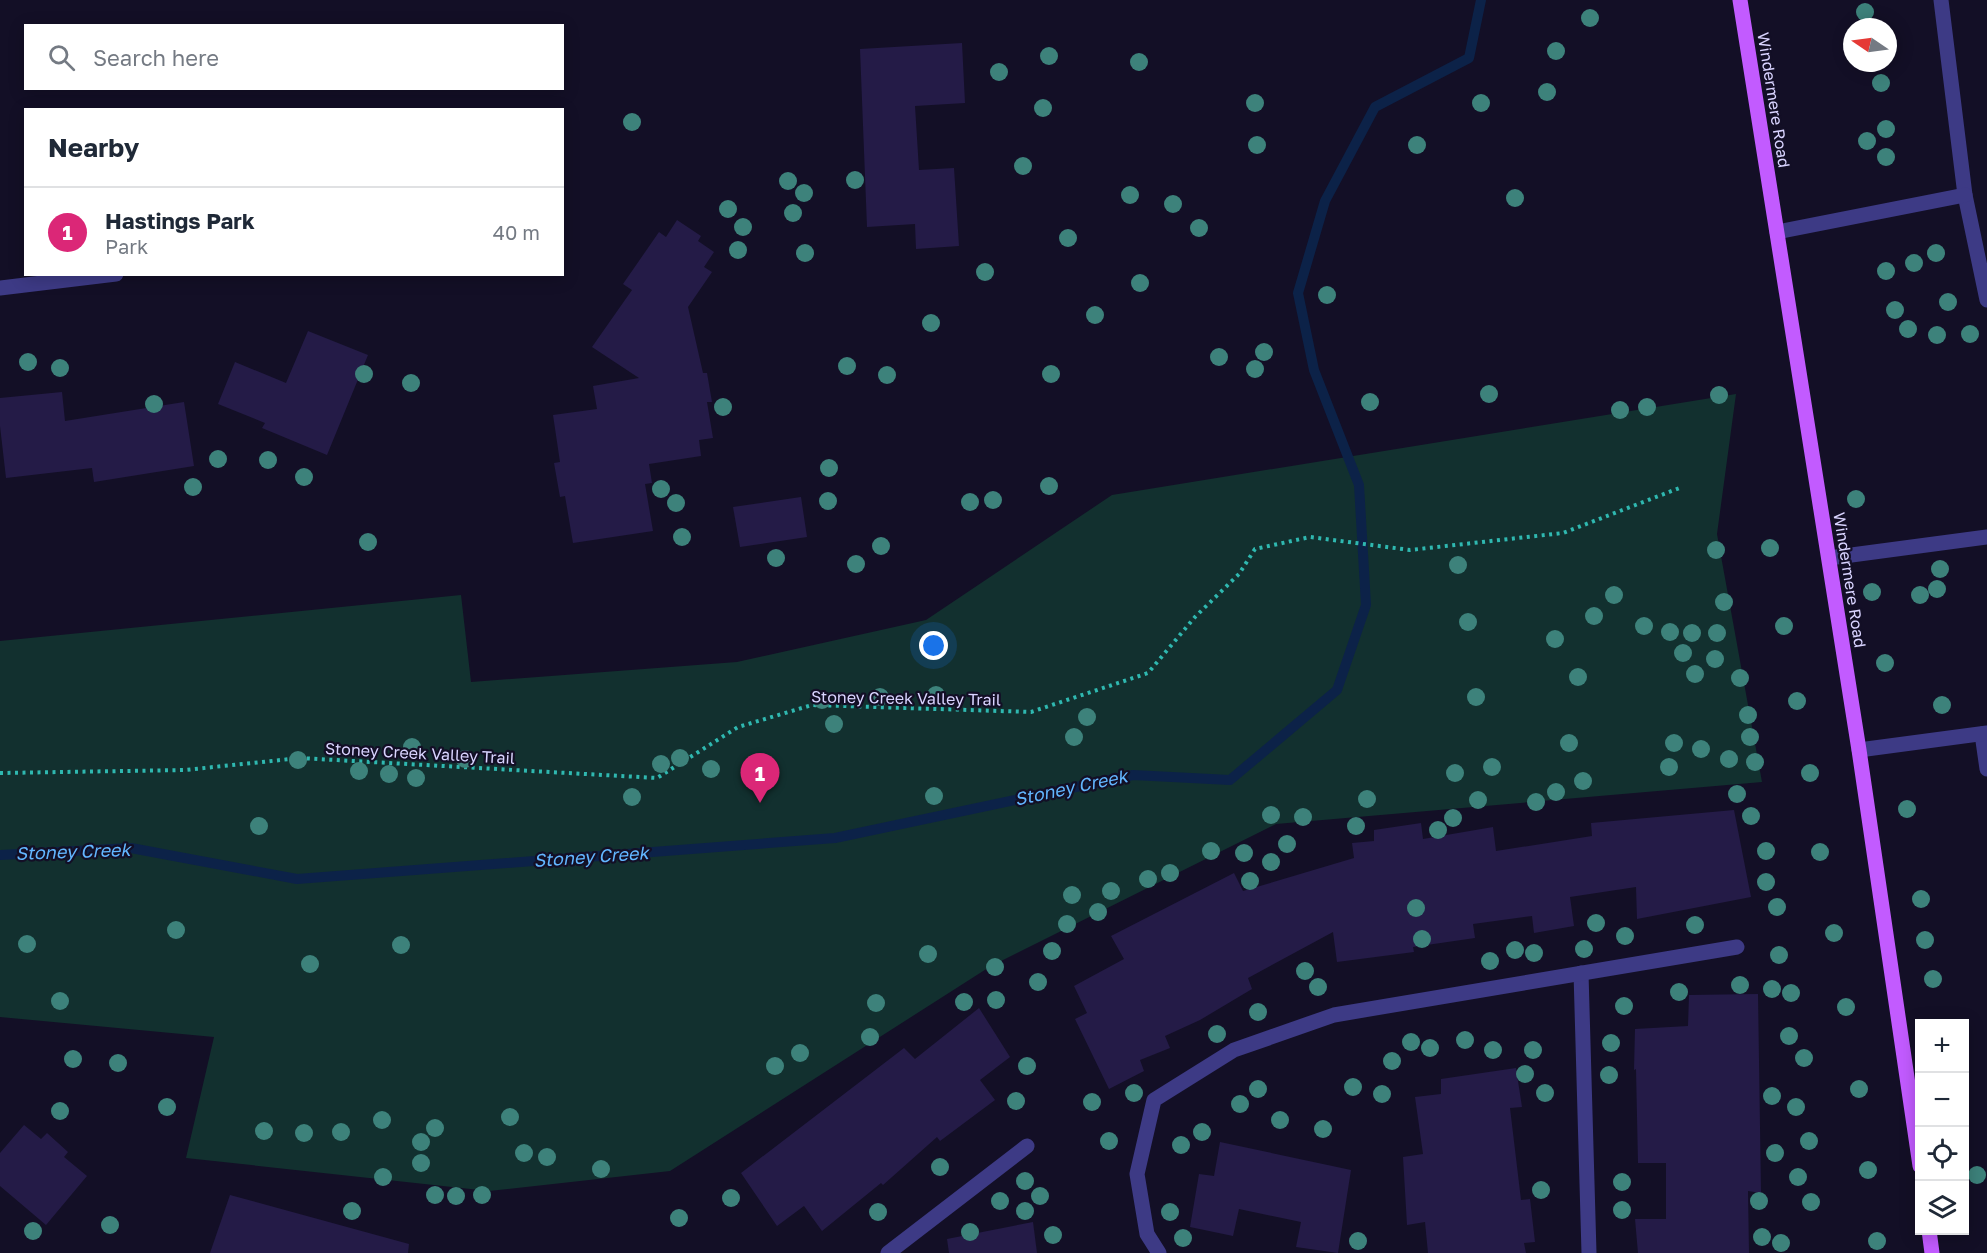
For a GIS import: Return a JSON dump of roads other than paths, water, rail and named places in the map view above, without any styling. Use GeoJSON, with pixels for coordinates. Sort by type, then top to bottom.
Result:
{"type":"FeatureCollection","features":[{"type":"Feature","properties":{"kind":"main road","name":"Windermere Road"},"geometry":{"type":"LineString","coordinates":[[1740,0],[1859,750],[1915,1132]]}},
{"type":"Feature","properties":{"kind":"main road"},"geometry":{"type":"LineString","coordinates":[[1930,1235],[1932,1253]]}},
{"type":"Feature","properties":{"kind":"street"},"geometry":{"type":"LineString","coordinates":[[1941,0],[1965,195],[1987,300]]}},
{"type":"Feature","properties":{"kind":"street"},"geometry":{"type":"LineString","coordinates":[[1777,232],[1965,195]]}},
{"type":"Feature","properties":{"kind":"street"},"geometry":{"type":"LineString","coordinates":[[0,288],[99,276]]}},
{"type":"Feature","properties":{"kind":"street"},"geometry":{"type":"LineString","coordinates":[[1829,558],[1987,537]]}},
{"type":"Feature","properties":{"kind":"street"},"geometry":{"type":"LineString","coordinates":[[1859,750],[1985,734],[1987,769]]}},
{"type":"Feature","properties":{"kind":"street"},"geometry":{"type":"LineString","coordinates":[[1159,1253],[1147,1234],[1137,1174],[1154,1100],[1234,1050],[1334,1015],[1737,947]]}},
{"type":"Feature","properties":{"kind":"street"},"geometry":{"type":"LineString","coordinates":[[1581,973],[1588,1253]]}},
{"type":"Feature","properties":{"kind":"street"},"geometry":{"type":"LineString","coordinates":[[888,1253],[1027,1146]]}},
{"type":"Feature","properties":{"kind":"waterway","name":"Stoney Creek"},"geometry":{"type":"LineString","coordinates":[[0,855],[131,848],[297,879],[835,838],[1133,775],[1230,780],[1337,690],[1366,605],[1359,485],[1314,370],[1298,293],[1325,201],[1375,107],[1469,58],[1481,0]]}},
{"type":"Feature","properties":{"kind":"place","name":"Hastings Park"},"geometry":{"type":"Point","coordinates":[760,803]}}]}
